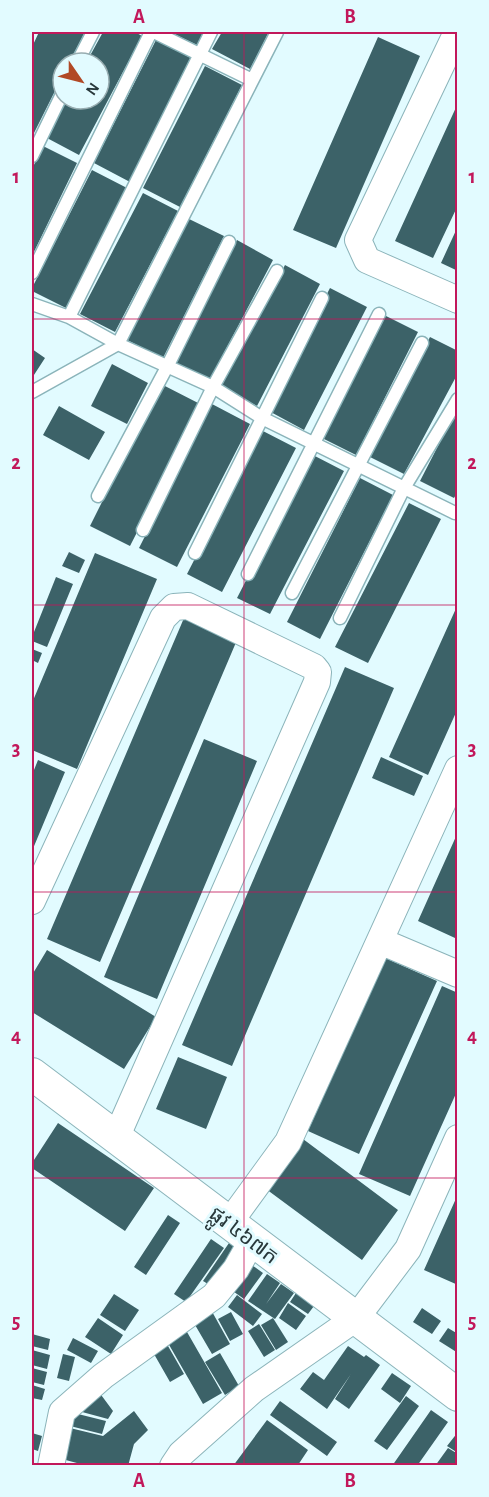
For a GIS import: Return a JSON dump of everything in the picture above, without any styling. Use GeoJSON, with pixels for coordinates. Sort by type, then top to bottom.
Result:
{"type":"FeatureCollection","features":[{"type":"Feature","properties":{"kind":"street"},"geometry":{"type":"LineString","coordinates":[[457,32],[452,59],[358,240],[367,260],[458,300]]}},
{"type":"Feature","properties":{"kind":"street"},"geometry":{"type":"LineString","coordinates":[[32,901],[163,618],[174,607],[188,606],[314,667],[318,672],[317,682],[116,1138]]}},
{"type":"Feature","properties":{"kind":"street"},"geometry":{"type":"LineString","coordinates":[[51,1466],[62,1412],[103,1376],[214,1296],[236,1269],[241,1232],[288,1142],[458,769]]}},
{"type":"Feature","properties":{"kind":"street"},"geometry":{"type":"LineString","coordinates":[[380,941],[458,974]]}},
{"type":"Feature","properties":{"kind":"street","name":"ផ្លូវ ៤៦៧ក"},"geometry":{"type":"LineString","coordinates":[[32,1074],[458,1395]]}},
{"type":"Feature","properties":{"kind":"street"},"geometry":{"type":"LineString","coordinates":[[172,1466],[181,1454],[254,1389],[356,1318],[408,1249],[458,1138]]}},
{"type":"Feature","properties":{"kind":"lane"},"geometry":{"type":"LineString","coordinates":[[83,51],[93,32]]}},
{"type":"Feature","properties":{"kind":"lane"},"geometry":{"type":"LineString","coordinates":[[32,273],[152,32],[252,80]]}},
{"type":"Feature","properties":{"kind":"lane"},"geometry":{"type":"LineString","coordinates":[[69,317],[211,32]]}},
{"type":"Feature","properties":{"kind":"lane"},"geometry":{"type":"LineString","coordinates":[[32,392],[118,344],[277,32]]}},
{"type":"Feature","properties":{"kind":"lane"},"geometry":{"type":"LineString","coordinates":[[32,156],[54,111]]}},
{"type":"Feature","properties":{"kind":"lane"},"geometry":{"type":"LineString","coordinates":[[98,496],[167,367],[229,242]]}},
{"type":"Feature","properties":{"kind":"lane"},"geometry":{"type":"LineString","coordinates":[[143,530],[213,387],[277,271]]}},
{"type":"Feature","properties":{"kind":"lane"},"geometry":{"type":"LineString","coordinates":[[195,553],[322,298]]}},
{"type":"Feature","properties":{"kind":"lane"},"geometry":{"type":"LineString","coordinates":[[32,304],[69,317],[118,344],[213,387],[262,418],[455,513]]}},
{"type":"Feature","properties":{"kind":"lane"},"geometry":{"type":"LineString","coordinates":[[248,574],[379,314]]}},
{"type":"Feature","properties":{"kind":"lane"},"geometry":{"type":"LineString","coordinates":[[292,593],[422,343]]}},
{"type":"Feature","properties":{"kind":"lane"},"geometry":{"type":"LineString","coordinates":[[340,618],[404,488],[458,399]]}},
{"type":"Feature","properties":{"kind":"building"},"geometry":{"type":"Polygon","coordinates":[[[39,32],[85,32],[75,51],[51,51],[51,99],[32,137],[32,47],[39,32]]]}},
{"type":"Feature","properties":{"kind":"building"},"geometry":{"type":"Polygon","coordinates":[[[103,32],[135,32],[142,36],[111,95],[111,51],[93,51],[103,32]]]}},
{"type":"Feature","properties":{"kind":"building"},"geometry":{"type":"Polygon","coordinates":[[[170,32],[204,32],[197,45],[170,32]]]}},
{"type":"Feature","properties":{"kind":"building"},"geometry":{"type":"Polygon","coordinates":[[[222,32],[269,32],[250,69],[212,49],[222,32]]]}},
{"type":"Feature","properties":{"kind":"building"},"geometry":{"type":"Polygon","coordinates":[[[378,37],[420,56],[336,248],[293,230],[378,37]]]}},
{"type":"Feature","properties":{"kind":"building"},"geometry":{"type":"Polygon","coordinates":[[[156,40],[193,59],[130,182],[94,163],[156,40]]]}},
{"type":"Feature","properties":{"kind":"building"},"geometry":{"type":"Polygon","coordinates":[[[205,66],[242,85],[180,207],[143,188],[205,66]]]}},
{"type":"Feature","properties":{"kind":"building"},"geometry":{"type":"Polygon","coordinates":[[[458,103],[458,205],[433,258],[395,241],[458,103]]]}},
{"type":"Feature","properties":{"kind":"building"},"geometry":{"type":"Polygon","coordinates":[[[61,111],[102,111],[79,155],[47,138],[61,111]]]}},
{"type":"Feature","properties":{"kind":"building"},"geometry":{"type":"Polygon","coordinates":[[[43,146],[77,163],[32,256],[32,169],[43,146]]]}},
{"type":"Feature","properties":{"kind":"building"},"geometry":{"type":"Polygon","coordinates":[[[92,170],[127,188],[66,308],[32,291],[32,288],[92,170]]]}},
{"type":"Feature","properties":{"kind":"building"},"geometry":{"type":"Polygon","coordinates":[[[143,193],[178,211],[115,332],[80,314],[143,193]]]}},
{"type":"Feature","properties":{"kind":"building"},"geometry":{"type":"Polygon","coordinates":[[[187,218],[224,236],[163,358],[125,339],[187,218]]]}},
{"type":"Feature","properties":{"kind":"building"},"geometry":{"type":"Polygon","coordinates":[[[458,226],[458,271],[441,263],[458,226]]]}},
{"type":"Feature","properties":{"kind":"building"},"geometry":{"type":"Polygon","coordinates":[[[237,240],[273,260],[209,381],[173,362],[237,240]]]}},
{"type":"Feature","properties":{"kind":"building"},"geometry":{"type":"Polygon","coordinates":[[[285,265],[320,284],[257,406],[221,387],[285,265]]]}},
{"type":"Feature","properties":{"kind":"building"},"geometry":{"type":"Polygon","coordinates":[[[330,288],[367,307],[304,430],[267,410],[330,288]]]}},
{"type":"Feature","properties":{"kind":"building"},"geometry":{"type":"Polygon","coordinates":[[[380,313],[418,332],[356,455],[318,436],[380,313]]]}},
{"type":"Feature","properties":{"kind":"building"},"geometry":{"type":"Polygon","coordinates":[[[430,337],[458,351],[458,373],[404,474],[368,456],[430,337]]]}},
{"type":"Feature","properties":{"kind":"building"},"geometry":{"type":"Polygon","coordinates":[[[32,349],[45,358],[32,378],[32,349]]]}},
{"type":"Feature","properties":{"kind":"building"},"geometry":{"type":"Polygon","coordinates":[[[112,364],[148,383],[127,424],[91,406],[112,364]]]}},
{"type":"Feature","properties":{"kind":"building"},"geometry":{"type":"Polygon","coordinates":[[[161,384],[202,405],[130,546],[90,526],[161,384]]]}},
{"type":"Feature","properties":{"kind":"building"},"geometry":{"type":"Polygon","coordinates":[[[212,404],[250,424],[177,567],[139,548],[212,404]]]}},
{"type":"Feature","properties":{"kind":"building"},"geometry":{"type":"Polygon","coordinates":[[[59,406],[105,432],[89,460],[43,435],[59,406]]]}},
{"type":"Feature","properties":{"kind":"building"},"geometry":{"type":"Polygon","coordinates":[[[458,407],[458,491],[454,498],[420,481],[458,407]]]}},
{"type":"Feature","properties":{"kind":"building"},"geometry":{"type":"Polygon","coordinates":[[[261,430],[296,448],[222,592],[187,574],[261,430]]]}},
{"type":"Feature","properties":{"kind":"building"},"geometry":{"type":"Polygon","coordinates":[[[311,454],[344,471],[270,614],[237,598],[311,454]]]}},
{"type":"Feature","properties":{"kind":"building"},"geometry":{"type":"Polygon","coordinates":[[[360,478],[393,495],[320,639],[287,622],[360,478]]]}},
{"type":"Feature","properties":{"kind":"building"},"geometry":{"type":"Polygon","coordinates":[[[409,503],[441,519],[368,663],[335,647],[409,503]]]}},
{"type":"Feature","properties":{"kind":"building"},"geometry":{"type":"Polygon","coordinates":[[[69,552],[85,560],[79,573],[62,566],[69,552]]]}},
{"type":"Feature","properties":{"kind":"building"},"geometry":{"type":"Polygon","coordinates":[[[95,553],[157,579],[77,769],[32,750],[32,703],[95,553]]]}},
{"type":"Feature","properties":{"kind":"building"},"geometry":{"type":"Polygon","coordinates":[[[56,577],[73,584],[47,647],[32,641],[32,637],[56,577]]]}},
{"type":"Feature","properties":{"kind":"building"},"geometry":{"type":"Polygon","coordinates":[[[458,604],[458,708],[428,775],[389,757],[458,604]]]}},
{"type":"Feature","properties":{"kind":"building"},"geometry":{"type":"Polygon","coordinates":[[[187,611],[240,633],[100,962],[47,939],[187,611]]]}},
{"type":"Feature","properties":{"kind":"building"},"geometry":{"type":"Polygon","coordinates":[[[32,649],[42,653],[38,663],[32,660],[32,649]]]}},
{"type":"Feature","properties":{"kind":"building"},"geometry":{"type":"Polygon","coordinates":[[[345,667],[394,688],[232,1066],[182,1045],[345,667]]]}},
{"type":"Feature","properties":{"kind":"building"},"geometry":{"type":"Polygon","coordinates":[[[204,739],[257,761],[157,999],[104,977],[204,739]]]}},
{"type":"Feature","properties":{"kind":"building"},"geometry":{"type":"Polygon","coordinates":[[[381,757],[423,776],[414,796],[372,778],[381,757]]]}},
{"type":"Feature","properties":{"kind":"building"},"geometry":{"type":"Polygon","coordinates":[[[38,760],[65,772],[32,851],[32,775],[38,760]]]}},
{"type":"Feature","properties":{"kind":"building"},"geometry":{"type":"Polygon","coordinates":[[[458,832],[458,933],[455,938],[418,921],[458,832]]]}},
{"type":"Feature","properties":{"kind":"building"},"geometry":{"type":"Polygon","coordinates":[[[47,950],[156,1017],[124,1069],[32,1012],[32,975],[47,950]]]}},
{"type":"Feature","properties":{"kind":"building"},"geometry":{"type":"Polygon","coordinates":[[[385,958],[437,981],[359,1154],[308,1131],[385,958]]]}},
{"type":"Feature","properties":{"kind":"building"},"geometry":{"type":"Polygon","coordinates":[[[442,986],[458,993],[458,1089],[410,1196],[359,1174],[442,986]]]}},
{"type":"Feature","properties":{"kind":"building"},"geometry":{"type":"Polygon","coordinates":[[[178,1057],[227,1077],[206,1129],[156,1109],[178,1057]]]}},
{"type":"Feature","properties":{"kind":"building"},"geometry":{"type":"Polygon","coordinates":[[[58,1123],[154,1188],[125,1231],[32,1168],[32,1163],[58,1123]]]}},
{"type":"Feature","properties":{"kind":"building"},"geometry":{"type":"Polygon","coordinates":[[[303,1139],[398,1210],[362,1260],[266,1189],[303,1139]]]}},
{"type":"Feature","properties":{"kind":"building"},"geometry":{"type":"Polygon","coordinates":[[[458,1194],[458,1285],[424,1270],[458,1194]]]}},
{"type":"Feature","properties":{"kind":"building"},"geometry":{"type":"Polygon","coordinates":[[[168,1215],[180,1223],[146,1275],[134,1267],[168,1215]]]}},
{"type":"Feature","properties":{"kind":"building"},"geometry":{"type":"Polygon","coordinates":[[[211,1239],[224,1248],[186,1302],[174,1294],[211,1239]]]}},
{"type":"Feature","properties":{"kind":"building"},"geometry":{"type":"Polygon","coordinates":[[[229,1243],[239,1250],[213,1287],[203,1281],[229,1243]]]}},
{"type":"Feature","properties":{"kind":"building"},"geometry":{"type":"Polygon","coordinates":[[[249,1263],[263,1273],[244,1299],[230,1289],[249,1263]]]}},
{"type":"Feature","properties":{"kind":"building"},"geometry":{"type":"Polygon","coordinates":[[[267,1274],[280,1283],[266,1304],[281,1284],[294,1293],[275,1319],[248,1301],[267,1274]]]}},
{"type":"Feature","properties":{"kind":"building"},"geometry":{"type":"Polygon","coordinates":[[[296,1293],[314,1306],[308,1314],[290,1302],[296,1293]]]}},
{"type":"Feature","properties":{"kind":"building"},"geometry":{"type":"Polygon","coordinates":[[[114,1294],[139,1310],[125,1331],[100,1315],[114,1294]]]}},
{"type":"Feature","properties":{"kind":"building"},"geometry":{"type":"Polygon","coordinates":[[[237,1295],[262,1314],[253,1326],[228,1307],[237,1295]]]}},
{"type":"Feature","properties":{"kind":"building"},"geometry":{"type":"Polygon","coordinates":[[[288,1303],[306,1316],[296,1330],[279,1318],[288,1303]]]}},
{"type":"Feature","properties":{"kind":"building"},"geometry":{"type":"Polygon","coordinates":[[[210,1308],[230,1344],[212,1354],[191,1318],[210,1308]]]}},
{"type":"Feature","properties":{"kind":"building"},"geometry":{"type":"Polygon","coordinates":[[[422,1308],[441,1321],[432,1334],[413,1322],[422,1308]]]}},
{"type":"Feature","properties":{"kind":"building"},"geometry":{"type":"Polygon","coordinates":[[[231,1312],[243,1334],[230,1341],[218,1319],[231,1312]]]}},
{"type":"Feature","properties":{"kind":"building"},"geometry":{"type":"Polygon","coordinates":[[[98,1318],[123,1335],[111,1354],[85,1337],[98,1318]]]}},
{"type":"Feature","properties":{"kind":"building"},"geometry":{"type":"Polygon","coordinates":[[[273,1318],[288,1342],[276,1350],[261,1325],[273,1318]]]}},
{"type":"Feature","properties":{"kind":"building"},"geometry":{"type":"Polygon","coordinates":[[[259,1324],[275,1350],[264,1357],[248,1331],[259,1324]]]}},
{"type":"Feature","properties":{"kind":"building"},"geometry":{"type":"Polygon","coordinates":[[[183,1325],[222,1393],[203,1404],[164,1336],[183,1325]]]}},
{"type":"Feature","properties":{"kind":"building"},"geometry":{"type":"Polygon","coordinates":[[[448,1328],[458,1334],[458,1353],[439,1341],[448,1328]]]}},
{"type":"Feature","properties":{"kind":"building"},"geometry":{"type":"Polygon","coordinates":[[[32,1334],[50,1339],[48,1350],[32,1346],[32,1334]]]}},
{"type":"Feature","properties":{"kind":"building"},"geometry":{"type":"Polygon","coordinates":[[[73,1338],[98,1351],[91,1363],[67,1350],[73,1338]]]}},
{"type":"Feature","properties":{"kind":"building"},"geometry":{"type":"Polygon","coordinates":[[[164,1339],[184,1374],[170,1382],[150,1347],[164,1339]]]}},
{"type":"Feature","properties":{"kind":"building"},"geometry":{"type":"Polygon","coordinates":[[[348,1346],[380,1365],[349,1409],[335,1399],[351,1374],[327,1409],[300,1389],[313,1372],[324,1380],[348,1346]]]}},
{"type":"Feature","properties":{"kind":"building"},"geometry":{"type":"Polygon","coordinates":[[[32,1350],[50,1355],[47,1369],[32,1365],[32,1350]]]}},
{"type":"Feature","properties":{"kind":"building"},"geometry":{"type":"Polygon","coordinates":[[[220,1353],[239,1386],[225,1395],[205,1362],[220,1353]]]}},
{"type":"Feature","properties":{"kind":"building"},"geometry":{"type":"Polygon","coordinates":[[[63,1354],[75,1357],[69,1381],[57,1378],[63,1354]]]}},
{"type":"Feature","properties":{"kind":"building"},"geometry":{"type":"Polygon","coordinates":[[[32,1368],[47,1372],[44,1385],[32,1382],[32,1368]]]}},
{"type":"Feature","properties":{"kind":"building"},"geometry":{"type":"Polygon","coordinates":[[[392,1373],[411,1386],[400,1403],[381,1389],[392,1373]]]}},
{"type":"Feature","properties":{"kind":"building"},"geometry":{"type":"Polygon","coordinates":[[[32,1385],[45,1389],[42,1400],[32,1398],[32,1385]]]}},
{"type":"Feature","properties":{"kind":"building"},"geometry":{"type":"Polygon","coordinates":[[[96,1388],[113,1411],[108,1419],[71,1409],[96,1388]]]}},
{"type":"Feature","properties":{"kind":"building"},"geometry":{"type":"Polygon","coordinates":[[[406,1396],[419,1406],[387,1450],[374,1441],[406,1396]]]}},
{"type":"Feature","properties":{"kind":"building"},"geometry":{"type":"Polygon","coordinates":[[[280,1401],[337,1442],[327,1456],[270,1415],[280,1401]]]}},
{"type":"Feature","properties":{"kind":"building"},"geometry":{"type":"Polygon","coordinates":[[[431,1410],[448,1422],[417,1466],[392,1466],[431,1410]]]}},
{"type":"Feature","properties":{"kind":"building"},"geometry":{"type":"Polygon","coordinates":[[[134,1411],[148,1430],[134,1444],[128,1466],[88,1466],[62,1459],[70,1428],[103,1436],[134,1411]]]}},
{"type":"Feature","properties":{"kind":"building"},"geometry":{"type":"Polygon","coordinates":[[[74,1413],[106,1421],[102,1434],[70,1426],[74,1413]]]}},
{"type":"Feature","properties":{"kind":"building"},"geometry":{"type":"Polygon","coordinates":[[[267,1420],[308,1450],[298,1465],[233,1466],[267,1420]]]}},
{"type":"Feature","properties":{"kind":"building"},"geometry":{"type":"Polygon","coordinates":[[[458,1432],[458,1453],[447,1446],[458,1432]]]}},
{"type":"Feature","properties":{"kind":"building"},"geometry":{"type":"Polygon","coordinates":[[[32,1433],[42,1436],[38,1451],[32,1449],[32,1433]]]}},
{"type":"Feature","properties":{"kind":"building"},"geometry":{"type":"Polygon","coordinates":[[[448,1448],[458,1454],[458,1466],[435,1466],[448,1448]]]}}]}
